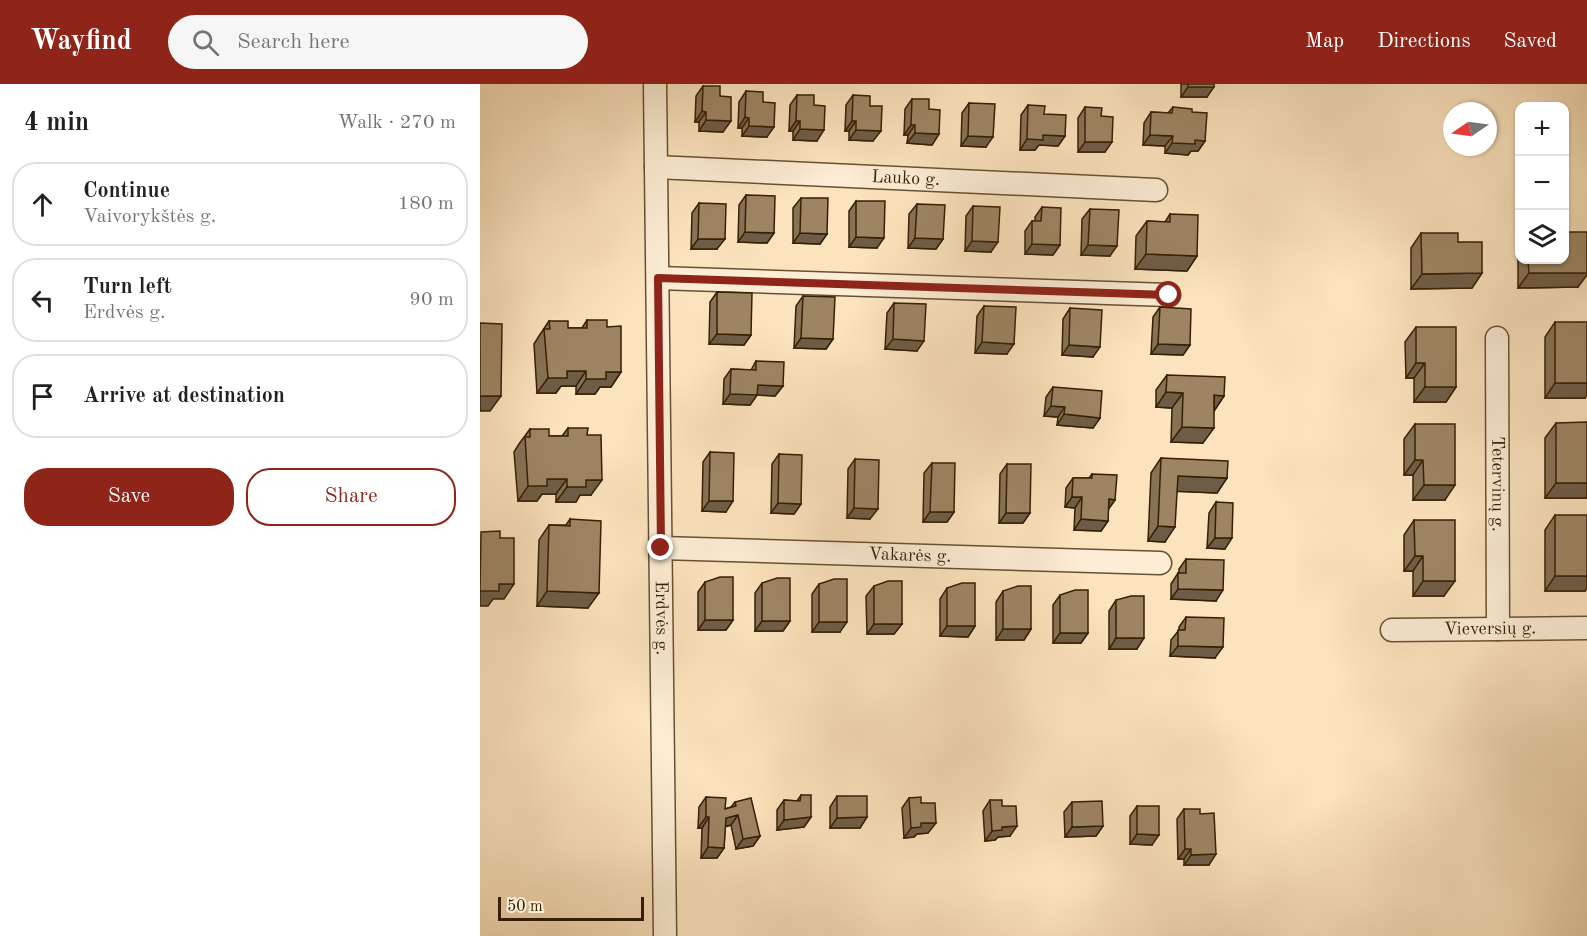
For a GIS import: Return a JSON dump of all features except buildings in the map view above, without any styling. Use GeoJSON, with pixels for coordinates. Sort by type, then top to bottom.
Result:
{"type":"FeatureCollection","features":[{"type":"Feature","properties":{"kind":"street","name":"Erdvės g."},"geometry":{"type":"LineString","coordinates":[[655,84],[665,936]]}},
{"type":"Feature","properties":{"kind":"street","name":"Lauko g."},"geometry":{"type":"LineString","coordinates":[[656,167],[1156,190]]}},
{"type":"Feature","properties":{"kind":"street"},"geometry":{"type":"LineString","coordinates":[[658,278],[1169,295]]}},
{"type":"Feature","properties":{"kind":"street","name":"Tetervinų g."},"geometry":{"type":"LineString","coordinates":[[1497,338],[1498,629]]}},
{"type":"Feature","properties":{"kind":"street","name":"Vakarės g."},"geometry":{"type":"LineString","coordinates":[[661,548],[1160,563]]}},
{"type":"Feature","properties":{"kind":"street","name":"Vieversių g."},"geometry":{"type":"LineString","coordinates":[[1392,630],[1587,628]]}},
{"type":"Feature","properties":{"kind":"route"},"geometry":{"type":"LineString","coordinates":[[661,548],[658,278],[1169,295]]}}]}
